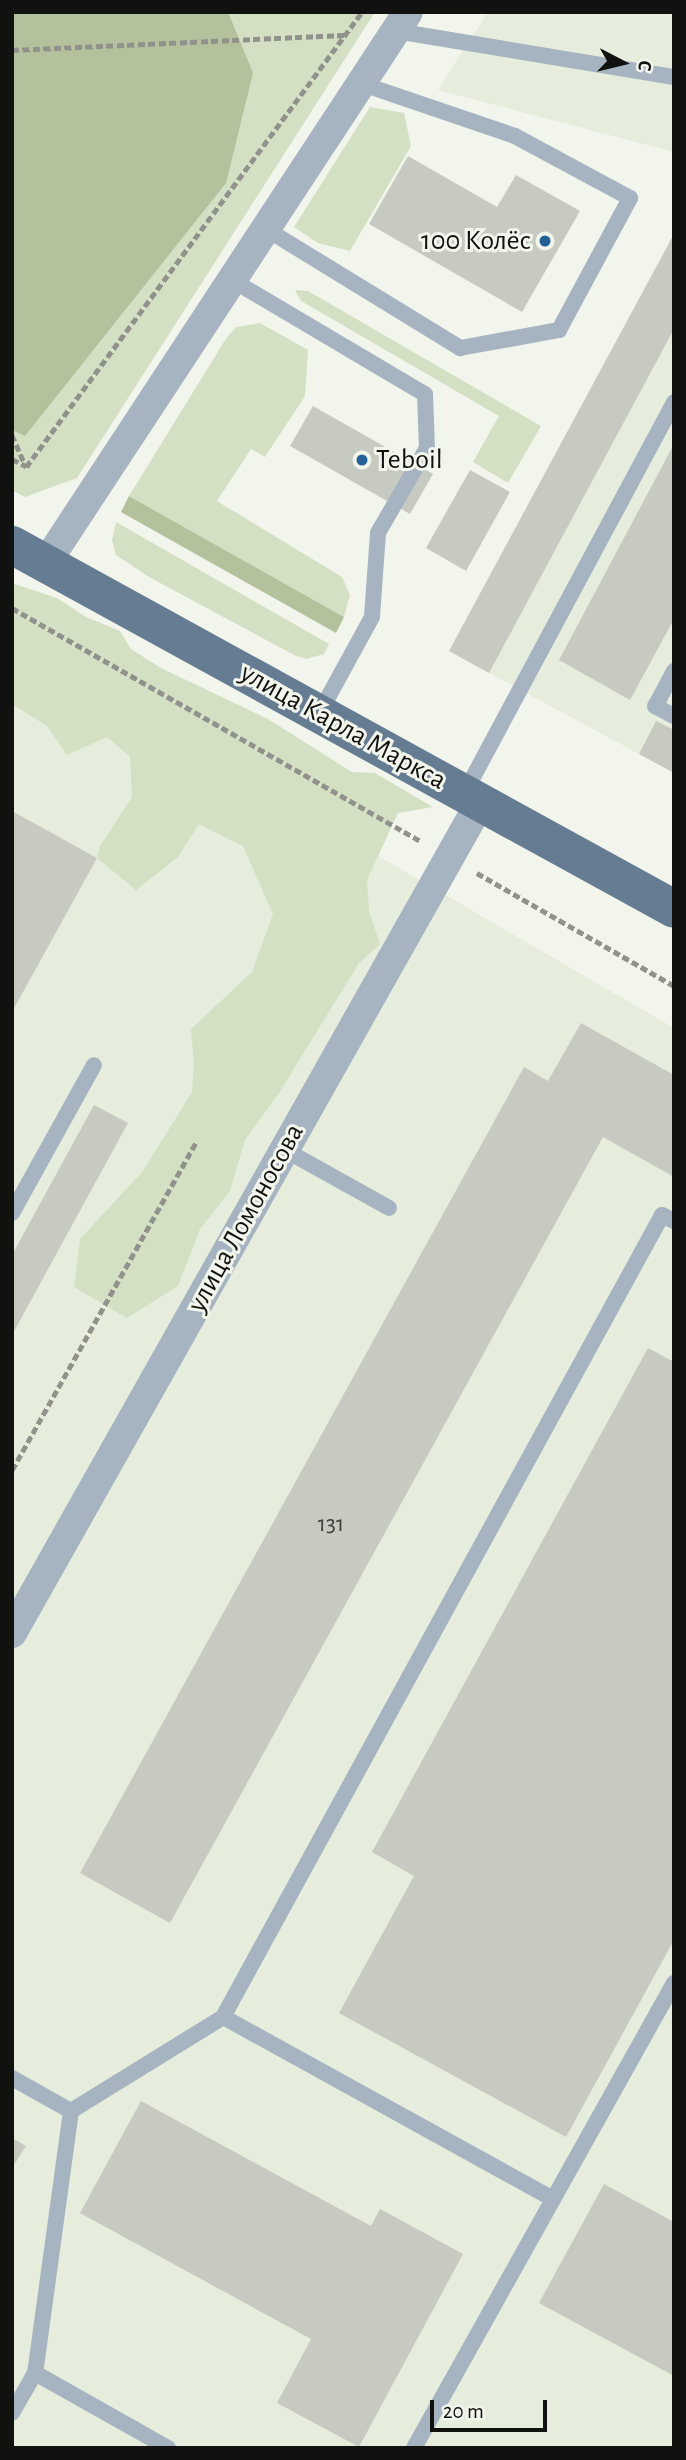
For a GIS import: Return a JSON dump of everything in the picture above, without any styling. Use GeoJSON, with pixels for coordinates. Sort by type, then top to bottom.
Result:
{"type":"FeatureCollection","features":[{"type":"Feature","properties":{"kind":"main road","name":"улица Карла Маркса"},"geometry":{"type":"LineString","coordinates":[[12,545],[674,909]]}},
{"type":"Feature","properties":{"kind":"street"},"geometry":{"type":"LineString","coordinates":[[46,563],[402,21]]}},
{"type":"Feature","properties":{"kind":"street","name":"улица Ломоносова"},"geometry":{"type":"LineString","coordinates":[[12,1633],[450,858],[472,798]]}},
{"type":"Feature","properties":{"kind":"lane"},"geometry":{"type":"LineString","coordinates":[[402,21],[674,77]]}},
{"type":"Feature","properties":{"kind":"lane"},"geometry":{"type":"LineString","coordinates":[[266,229],[460,348],[559,330],[630,198],[515,136],[362,84]]}},
{"type":"Feature","properties":{"kind":"lane"},"geometry":{"type":"LineString","coordinates":[[232,280],[425,394],[427,448],[378,533],[372,617],[319,714]]}},
{"type":"Feature","properties":{"kind":"lane"},"geometry":{"type":"LineString","coordinates":[[472,798],[674,402]]}},
{"type":"Feature","properties":{"kind":"lane"},"geometry":{"type":"LineString","coordinates":[[674,671],[655,706],[674,716]]}},
{"type":"Feature","properties":{"kind":"lane"},"geometry":{"type":"LineString","coordinates":[[12,1213],[94,1065]]}},
{"type":"Feature","properties":{"kind":"lane"},"geometry":{"type":"LineString","coordinates":[[285,1150],[389,1208]]}},
{"type":"Feature","properties":{"kind":"lane"},"geometry":{"type":"LineString","coordinates":[[71,2111],[223,2017],[662,1215],[674,1222]]}},
{"type":"Feature","properties":{"kind":"lane"},"geometry":{"type":"LineString","coordinates":[[414,2448],[674,1983]]}},
{"type":"Feature","properties":{"kind":"lane"},"geometry":{"type":"LineString","coordinates":[[223,2017],[553,2199]]}},
{"type":"Feature","properties":{"kind":"lane"},"geometry":{"type":"LineString","coordinates":[[12,2078],[71,2111]]}},
{"type":"Feature","properties":{"kind":"lane"},"geometry":{"type":"LineString","coordinates":[[12,2413],[35,2373],[71,2111]]}},
{"type":"Feature","properties":{"kind":"lane"},"geometry":{"type":"LineString","coordinates":[[35,2373],[168,2448]]}},
{"type":"Feature","properties":{"kind":"path"},"geometry":{"type":"LineString","coordinates":[[26,467],[362,12]]}},
{"type":"Feature","properties":{"kind":"path"},"geometry":{"type":"LineString","coordinates":[[12,50],[345,35]]}},
{"type":"Feature","properties":{"kind":"path"},"geometry":{"type":"LineString","coordinates":[[12,435],[26,467]]}},
{"type":"Feature","properties":{"kind":"path"},"geometry":{"type":"LineString","coordinates":[[12,459],[26,467]]}},
{"type":"Feature","properties":{"kind":"path"},"geometry":{"type":"LineString","coordinates":[[12,608],[674,986]]}},
{"type":"Feature","properties":{"kind":"path"},"geometry":{"type":"LineString","coordinates":[[12,1470],[196,1142]]}},
{"type":"Feature","properties":{"kind":"shaded area"},"geometry":{"type":"Polygon","coordinates":[[[488,12],[674,12],[674,152],[438,90],[488,12]]]}},
{"type":"Feature","properties":{"kind":"shaded area"},"geometry":{"type":"Polygon","coordinates":[[[674,234],[674,773],[449,651],[674,234]]]}},
{"type":"Feature","properties":{"kind":"shaded area"},"geometry":{"type":"Polygon","coordinates":[[[12,643],[674,1028],[674,2448],[12,2448],[12,643]]]}},
{"type":"Feature","properties":{"kind":"green space"},"geometry":{"type":"Polygon","coordinates":[[[12,12],[375,12],[77,478],[25,497],[12,490],[12,12]]]}},
{"type":"Feature","properties":{"kind":"green space"},"geometry":{"type":"Polygon","coordinates":[[[12,12],[228,12],[253,73],[226,183],[25,436],[12,430],[12,12]]]}},
{"type":"Feature","properties":{"kind":"green space"},"geometry":{"type":"Polygon","coordinates":[[[370,107],[404,113],[411,146],[350,251],[318,243],[294,227],[370,107]]]}},
{"type":"Feature","properties":{"kind":"green space"},"geometry":{"type":"Polygon","coordinates":[[[295,290],[308,291],[541,426],[508,483],[473,462],[499,416],[301,301],[295,290]]]}},
{"type":"Feature","properties":{"kind":"green space"},"geometry":{"type":"Polygon","coordinates":[[[260,323],[308,350],[305,396],[265,457],[251,449],[217,501],[342,577],[350,595],[344,617],[129,496],[227,337],[236,327],[260,323]]]}},
{"type":"Feature","properties":{"kind":"green space"},"geometry":{"type":"Polygon","coordinates":[[[129,496],[344,617],[336,633],[121,512],[129,496]]]}},
{"type":"Feature","properties":{"kind":"green space"},"geometry":{"type":"Polygon","coordinates":[[[116,522],[329,644],[324,654],[307,659],[296,656],[149,577],[116,555],[112,540],[116,522]]]}},
{"type":"Feature","properties":{"kind":"green space"},"geometry":{"type":"Polygon","coordinates":[[[12,583],[57,598],[86,617],[120,631],[131,649],[161,668],[268,719],[352,772],[375,773],[433,807],[398,813],[367,880],[369,911],[380,944],[359,963],[279,1093],[245,1140],[230,1191],[200,1229],[178,1286],[127,1318],[74,1287],[80,1239],[143,1171],[192,1092],[194,1065],[191,1029],[252,972],[273,914],[243,846],[199,824],[178,857],[136,890],[97,858],[100,846],[132,797],[130,757],[107,737],[67,755],[47,726],[12,704],[12,583]]]}},
{"type":"Feature","properties":{"kind":"building"},"geometry":{"type":"Polygon","coordinates":[[[408,156],[497,207],[516,175],[580,211],[522,312],[369,224],[408,156]]]}},
{"type":"Feature","properties":{"kind":"building"},"geometry":{"type":"Polygon","coordinates":[[[674,234],[674,329],[489,673],[449,651],[674,234]]]}},
{"type":"Feature","properties":{"kind":"building"},"geometry":{"type":"Polygon","coordinates":[[[313,406],[433,474],[410,514],[290,446],[313,406]]]}},
{"type":"Feature","properties":{"kind":"building"},"geometry":{"type":"Polygon","coordinates":[[[674,444],[674,619],[630,700],[559,660],[674,444]]]}},
{"type":"Feature","properties":{"kind":"building"},"geometry":{"type":"Polygon","coordinates":[[[470,470],[510,492],[466,571],[426,548],[470,470]]]}},
{"type":"Feature","properties":{"kind":"building"},"geometry":{"type":"Polygon","coordinates":[[[656,721],[674,730],[674,773],[639,754],[656,721]]]}},
{"type":"Feature","properties":{"kind":"building"},"geometry":{"type":"Polygon","coordinates":[[[12,811],[97,858],[12,1012],[12,811]]]}},
{"type":"Feature","properties":{"kind":"building"},"geometry":{"type":"Polygon","coordinates":[[[581,1023],[674,1075],[674,1177],[603,1137],[170,1923],[80,1873],[524,1067],[548,1081],[581,1023]]]}},
{"type":"Feature","properties":{"kind":"building"},"geometry":{"type":"Polygon","coordinates":[[[94,1105],[128,1123],[12,1335],[12,1255],[94,1105]]]}},
{"type":"Feature","properties":{"kind":"building"},"geometry":{"type":"Polygon","coordinates":[[[648,1348],[674,1362],[674,1940],[566,2137],[339,2013],[414,1876],[372,1852],[648,1348]]]}},
{"type":"Feature","properties":{"kind":"building"},"geometry":{"type":"Polygon","coordinates":[[[141,2101],[371,2226],[380,2209],[463,2254],[359,2447],[277,2403],[311,2339],[80,2213],[141,2101]]]}},
{"type":"Feature","properties":{"kind":"building"},"geometry":{"type":"Polygon","coordinates":[[[12,2138],[26,2146],[12,2168],[12,2138]]]}},
{"type":"Feature","properties":{"kind":"building"},"geometry":{"type":"Polygon","coordinates":[[[604,2184],[674,2222],[674,2376],[539,2303],[604,2184]]]}},
{"type":"Feature","properties":{"kind":"place","name":"100 Колёс"},"geometry":{"type":"Point","coordinates":[545,241]}},
{"type":"Feature","properties":{"kind":"place","name":"Teboil"},"geometry":{"type":"Point","coordinates":[362,460]}}]}
